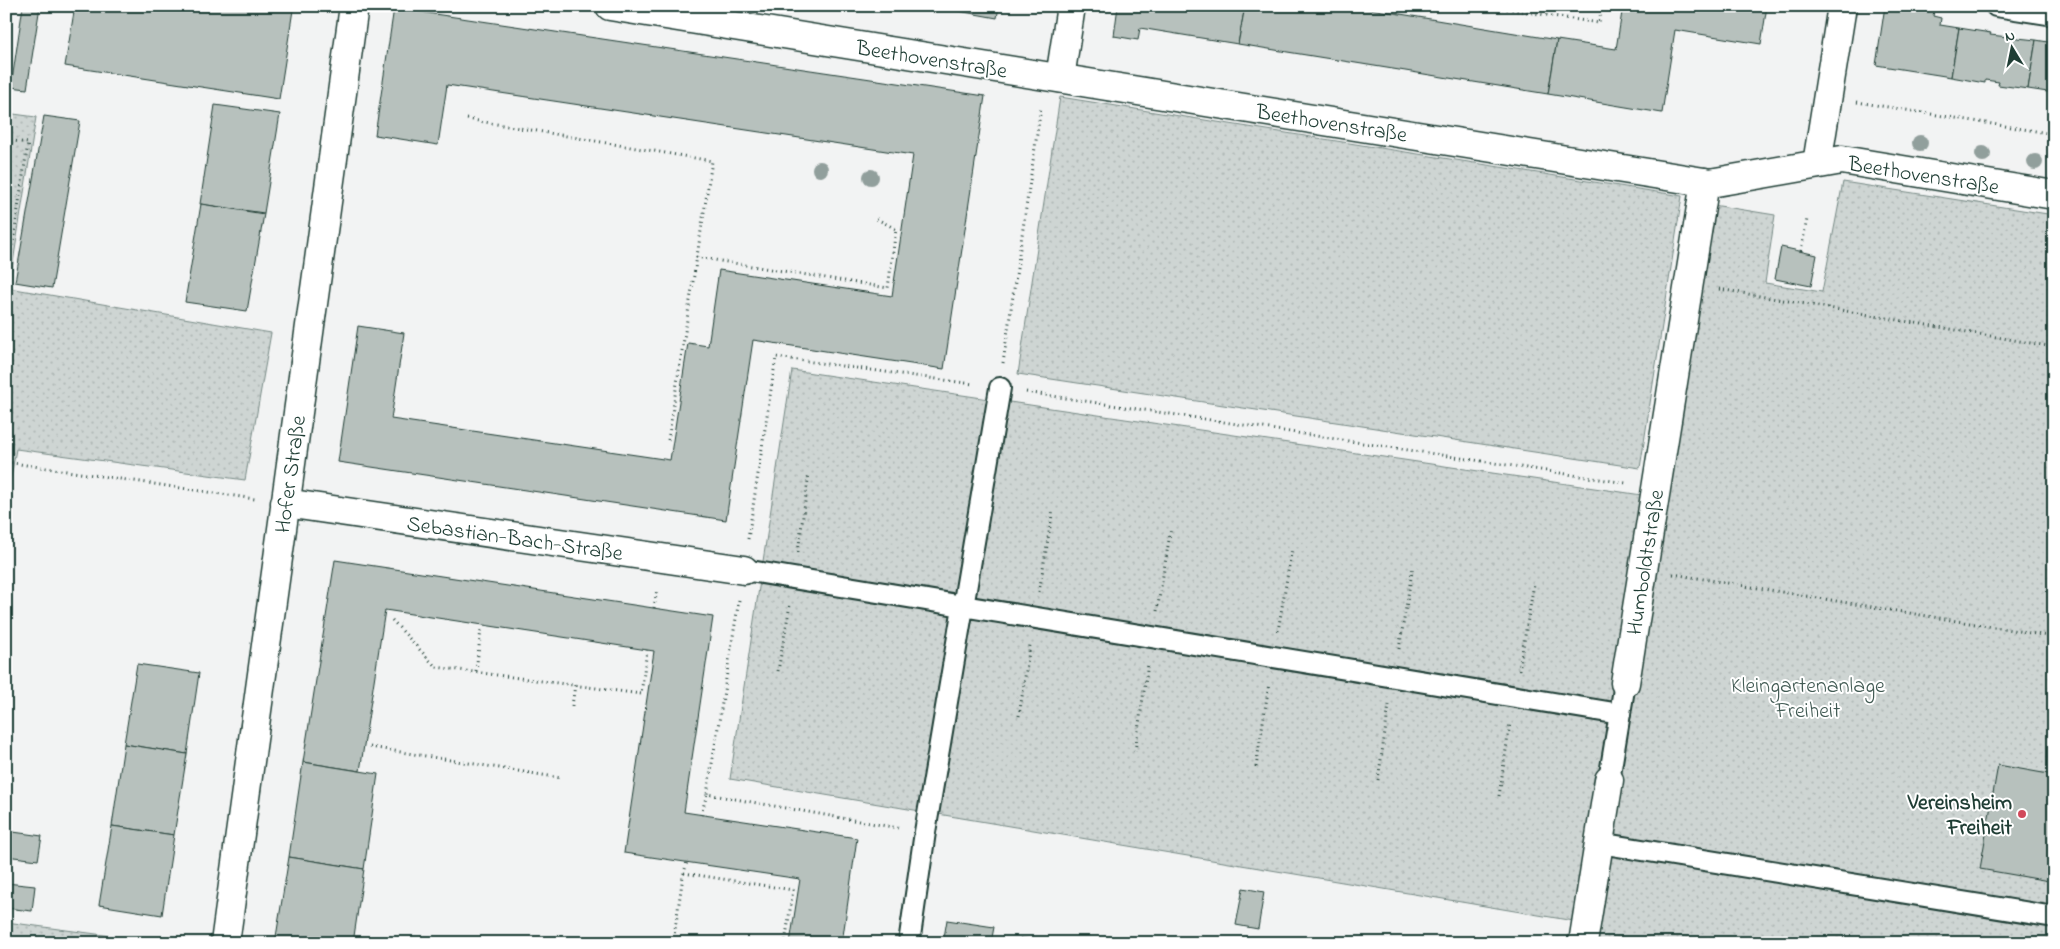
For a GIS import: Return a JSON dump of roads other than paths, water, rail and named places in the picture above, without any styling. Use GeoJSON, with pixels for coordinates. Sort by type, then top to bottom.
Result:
{"type":"FeatureCollection","features":[{"type":"Feature","properties":{"kind":"street","name":"Hofer Straße"},"geometry":{"type":"LineString","coordinates":[[226,943],[354,6]]}},
{"type":"Feature","properties":{"kind":"street","name":"Beethovenstraße"},"geometry":{"type":"LineString","coordinates":[[610,6],[1710,183],[1842,160],[2054,195]]}},
{"type":"Feature","properties":{"kind":"street"},"geometry":{"type":"LineString","coordinates":[[1053,77],[1071,6]]}},
{"type":"Feature","properties":{"kind":"street"},"geometry":{"type":"LineString","coordinates":[[1817,164],[1842,6]]}},
{"type":"Feature","properties":{"kind":"street","name":"Humboldtstraße"},"geometry":{"type":"LineString","coordinates":[[1625,683],[1705,182]]}},
{"type":"Feature","properties":{"kind":"street","name":"Sebastian-Bach-Straße"},"geometry":{"type":"LineString","coordinates":[[286,503],[744,570]]}},
{"type":"Feature","properties":{"kind":"street","name":"Humboldtstraße"},"geometry":{"type":"LineString","coordinates":[[1583,943],[1609,780]]}},
{"type":"Feature","properties":{"kind":"lane"},"geometry":{"type":"LineString","coordinates":[[1996,6],[2054,15]]}},
{"type":"Feature","properties":{"kind":"lane"},"geometry":{"type":"LineString","coordinates":[[909,943],[925,832],[1000,388]]}},
{"type":"Feature","properties":{"kind":"lane"},"geometry":{"type":"LineString","coordinates":[[744,570],[1620,714]]}},
{"type":"Feature","properties":{"kind":"lane","name":"Humboldtstraße"},"geometry":{"type":"LineString","coordinates":[[1609,780],[1625,683]]}},
{"type":"Feature","properties":{"kind":"lane"},"geometry":{"type":"LineString","coordinates":[[1599,843],[2054,918]]}},
{"type":"Feature","properties":{"kind":"place","name":"Vereinsheim Freiheit"},"geometry":{"type":"Point","coordinates":[2022,814]}},
{"type":"Feature","properties":{"kind":"park label","name":"Kleingartenanlage Freiheit"},"geometry":{"type":"Point","coordinates":[1808,696]}}]}
